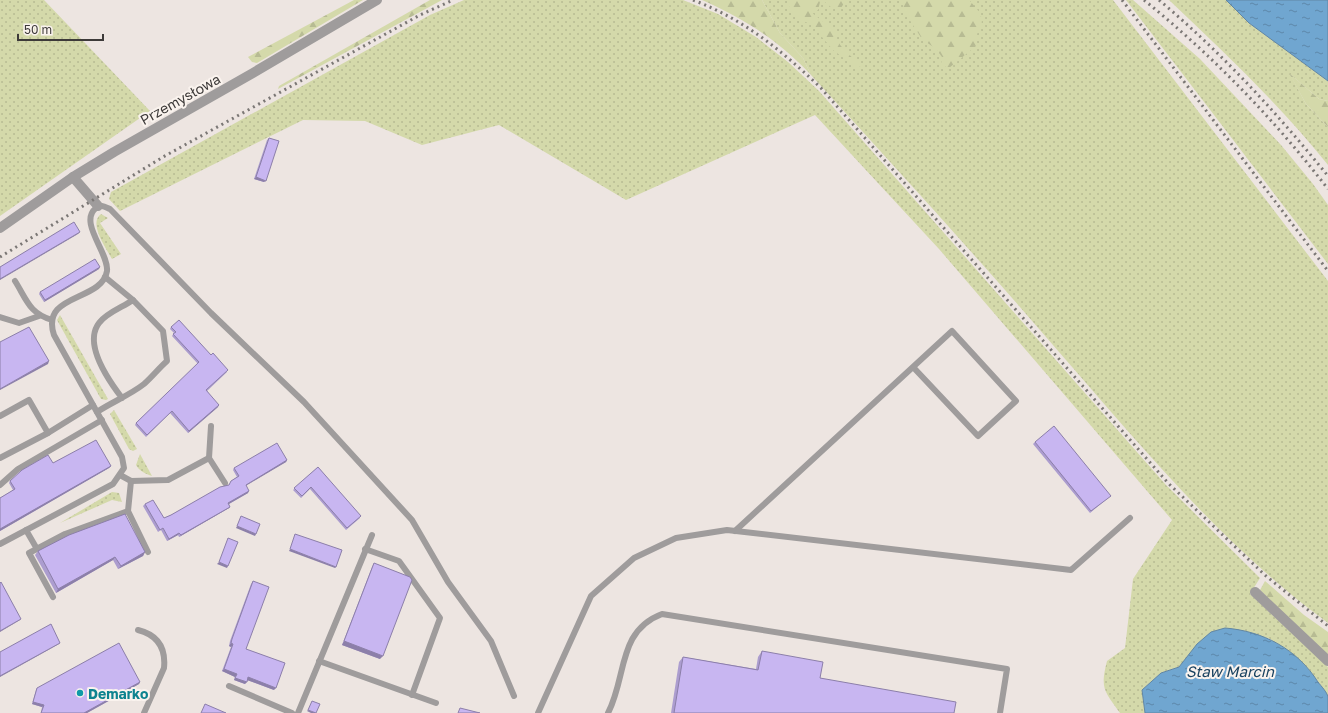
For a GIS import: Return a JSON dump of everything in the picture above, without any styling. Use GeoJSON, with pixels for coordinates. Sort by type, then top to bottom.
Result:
{"type":"FeatureCollection","features":[{"type":"Feature","properties":{"kind":"street","name":"Przemysłowa"},"geometry":{"type":"LineString","coordinates":[[0,228],[73,178],[377,0]]}},
{"type":"Feature","properties":{"kind":"street"},"geometry":{"type":"LineString","coordinates":[[73,178],[98,206]]}},
{"type":"Feature","properties":{"kind":"street"},"geometry":{"type":"LineString","coordinates":[[1255,592],[1328,661]]}},
{"type":"Feature","properties":{"kind":"lane"},"geometry":{"type":"LineString","coordinates":[[0,544],[113,484],[124,468],[122,457],[54,335],[51,324],[60,306],[100,284],[105,277],[107,268],[106,259],[92,231],[91,220],[91,215],[98,206],[104,206],[110,209],[211,313],[304,402],[412,520],[448,582],[491,641],[514,696]]}},
{"type":"Feature","properties":{"kind":"lane"},"geometry":{"type":"LineString","coordinates":[[97,412],[143,384],[167,361],[162,331],[133,300],[105,277]]}},
{"type":"Feature","properties":{"kind":"lane"},"geometry":{"type":"LineString","coordinates":[[15,281],[30,307],[39,316],[52,320]]}},
{"type":"Feature","properties":{"kind":"lane"},"geometry":{"type":"LineString","coordinates":[[122,398],[102,368],[93,336],[99,322],[133,300]]}},
{"type":"Feature","properties":{"kind":"lane"},"geometry":{"type":"LineString","coordinates":[[0,317],[19,323],[39,316]]}},
{"type":"Feature","properties":{"kind":"lane"},"geometry":{"type":"LineString","coordinates":[[735,530],[952,331],[1016,401],[978,436],[913,367]]}},
{"type":"Feature","properties":{"kind":"lane"},"geometry":{"type":"LineString","coordinates":[[0,416],[29,400],[48,433]]}},
{"type":"Feature","properties":{"kind":"lane"},"geometry":{"type":"LineString","coordinates":[[0,458],[48,433],[93,405]]}},
{"type":"Feature","properties":{"kind":"lane"},"geometry":{"type":"LineString","coordinates":[[0,485],[18,469],[102,420]]}},
{"type":"Feature","properties":{"kind":"lane"},"geometry":{"type":"LineString","coordinates":[[211,426],[209,458],[225,483]]}},
{"type":"Feature","properties":{"kind":"lane"},"geometry":{"type":"LineString","coordinates":[[120,475],[131,481],[168,480],[209,458]]}},
{"type":"Feature","properties":{"kind":"lane"},"geometry":{"type":"LineString","coordinates":[[131,481],[128,511],[148,552]]}},
{"type":"Feature","properties":{"kind":"lane"},"geometry":{"type":"LineString","coordinates":[[54,597],[29,553],[65,534],[128,511]]}},
{"type":"Feature","properties":{"kind":"lane"},"geometry":{"type":"LineString","coordinates":[[538,713],[591,596],[634,558],[676,538],[735,530],[1071,570],[1130,518]]}},
{"type":"Feature","properties":{"kind":"lane"},"geometry":{"type":"LineString","coordinates":[[26,530],[37,549]]}},
{"type":"Feature","properties":{"kind":"lane"},"geometry":{"type":"LineString","coordinates":[[298,713],[372,536]]}},
{"type":"Feature","properties":{"kind":"lane"},"geometry":{"type":"LineString","coordinates":[[366,549],[399,562],[440,618],[412,695]]}},
{"type":"Feature","properties":{"kind":"lane"},"geometry":{"type":"LineString","coordinates":[[608,713],[615,698],[624,657],[635,633],[651,618],[662,614],[1007,669],[1000,713]]}},
{"type":"Feature","properties":{"kind":"lane"},"geometry":{"type":"LineString","coordinates":[[138,630],[152,635],[158,641],[162,646],[165,660],[164,668],[144,713]]}},
{"type":"Feature","properties":{"kind":"lane"},"geometry":{"type":"LineString","coordinates":[[319,661],[436,703]]}},
{"type":"Feature","properties":{"kind":"lane"},"geometry":{"type":"LineString","coordinates":[[229,686],[292,713]]}},
{"type":"Feature","properties":{"kind":"green space"},"geometry":{"type":"Polygon","coordinates":[[[0,0],[44,0],[150,111],[0,216],[0,0]]]}},
{"type":"Feature","properties":{"kind":"green space"},"geometry":{"type":"Polygon","coordinates":[[[354,0],[363,0],[257,63],[252,62],[248,57],[354,0]]]}},
{"type":"Feature","properties":{"kind":"green space"},"geometry":{"type":"Polygon","coordinates":[[[430,0],[442,0],[278,89],[279,86],[430,0]]]}},
{"type":"Feature","properties":{"kind":"green space"},"geometry":{"type":"Polygon","coordinates":[[[464,0],[683,0],[718,14],[756,37],[788,62],[819,91],[1166,485],[1260,578],[1250,594],[1328,667],[1328,696],[1315,677],[1302,663],[1288,651],[1268,638],[1189,656],[1179,667],[1161,673],[1142,690],[1145,713],[1120,713],[1105,689],[1104,678],[1107,661],[1125,648],[1133,579],[1172,520],[939,249],[815,115],[626,200],[499,125],[422,145],[365,121],[303,120],[120,211],[109,199],[111,192],[430,15],[464,0]]]}},
{"type":"Feature","properties":{"kind":"green space"},"geometry":{"type":"Polygon","coordinates":[[[702,0],[762,0],[780,33],[803,58],[811,75],[787,52],[761,32],[733,15],[702,0]]]}},
{"type":"Feature","properties":{"kind":"green space"},"geometry":{"type":"Polygon","coordinates":[[[762,0],[1113,0],[1328,281],[1328,623],[1290,594],[1254,562],[1153,460],[967,247],[811,75],[803,58],[780,33],[762,0]]]}},
{"type":"Feature","properties":{"kind":"green space"},"geometry":{"type":"Polygon","coordinates":[[[790,0],[846,0],[841,8],[832,8],[825,2],[820,2],[818,10],[812,13],[834,31],[840,45],[859,63],[861,70],[856,69],[852,64],[833,50],[811,24],[800,20],[788,5],[790,0]]]}},
{"type":"Feature","properties":{"kind":"green space"},"geometry":{"type":"Polygon","coordinates":[[[902,0],[969,0],[980,13],[982,22],[975,37],[976,46],[949,68],[941,65],[942,57],[936,49],[922,39],[904,11],[902,0]]]}},
{"type":"Feature","properties":{"kind":"green space"},"geometry":{"type":"Polygon","coordinates":[[[1126,0],[1133,0],[1200,59],[1281,145],[1313,184],[1328,205],[1328,264],[1126,0]]]}},
{"type":"Feature","properties":{"kind":"green space"},"geometry":{"type":"Polygon","coordinates":[[[1169,0],[1226,0],[1249,23],[1328,81],[1328,101],[1319,99],[1290,74],[1306,104],[1328,127],[1328,165],[1271,100],[1169,0]]]}},
{"type":"Feature","properties":{"kind":"green space"},"geometry":{"type":"Polygon","coordinates":[[[1289,73],[1319,99],[1328,101],[1328,127],[1306,104],[1289,73]]]}},
{"type":"Feature","properties":{"kind":"green space"},"geometry":{"type":"Polygon","coordinates":[[[101,214],[108,218],[100,223],[121,254],[112,259],[99,236],[97,229],[97,218],[101,214]]]}},
{"type":"Feature","properties":{"kind":"green space"},"geometry":{"type":"Polygon","coordinates":[[[60,315],[108,399],[101,399],[57,320],[60,315]]]}},
{"type":"Feature","properties":{"kind":"green space"},"geometry":{"type":"Polygon","coordinates":[[[114,410],[137,449],[133,451],[129,449],[110,414],[114,410]]]}},
{"type":"Feature","properties":{"kind":"green space"},"geometry":{"type":"Polygon","coordinates":[[[140,454],[152,476],[141,471],[137,467],[136,465],[140,454]]]}},
{"type":"Feature","properties":{"kind":"green space"},"geometry":{"type":"Polygon","coordinates":[[[112,492],[119,493],[122,502],[112,500],[60,523],[112,492]]]}},
{"type":"Feature","properties":{"kind":"green space"},"geometry":{"type":"Polygon","coordinates":[[[1265,581],[1304,615],[1328,632],[1328,658],[1260,590],[1265,581]]]}},
{"type":"Feature","properties":{"kind":"water"},"geometry":{"type":"Polygon","coordinates":[[[1226,0],[1328,0],[1328,81],[1249,23],[1226,0]]]}},
{"type":"Feature","properties":{"kind":"water","name":"Staw Marcin"},"geometry":{"type":"Polygon","coordinates":[[[1225,628],[1253,633],[1266,638],[1289,651],[1300,660],[1310,670],[1326,693],[1328,697],[1328,713],[1145,713],[1142,690],[1161,673],[1179,667],[1197,644],[1211,632],[1225,628]]]}},
{"type":"Feature","properties":{"kind":"building"},"geometry":{"type":"Polygon","coordinates":[[[269,138],[279,141],[266,181],[256,177],[269,138]]]}},
{"type":"Feature","properties":{"kind":"building"},"geometry":{"type":"Polygon","coordinates":[[[74,222],[80,232],[0,279],[0,267],[74,222]]]}},
{"type":"Feature","properties":{"kind":"building"},"geometry":{"type":"Polygon","coordinates":[[[95,259],[100,267],[45,300],[40,292],[95,259]]]}},
{"type":"Feature","properties":{"kind":"building"},"geometry":{"type":"Polygon","coordinates":[[[179,320],[211,355],[213,353],[228,370],[206,390],[219,405],[189,431],[172,411],[147,435],[136,423],[199,362],[173,334],[176,332],[171,327],[179,320]]]}},
{"type":"Feature","properties":{"kind":"building"},"geometry":{"type":"Polygon","coordinates":[[[29,327],[49,361],[0,389],[0,342],[29,327]]]}},
{"type":"Feature","properties":{"kind":"building"},"geometry":{"type":"Polygon","coordinates":[[[1054,426],[1111,496],[1091,511],[1035,442],[1054,426]]]}},
{"type":"Feature","properties":{"kind":"building"},"geometry":{"type":"Polygon","coordinates":[[[96,440],[111,466],[0,529],[0,498],[15,489],[10,481],[22,470],[48,455],[53,463],[96,440]]]}},
{"type":"Feature","properties":{"kind":"building"},"geometry":{"type":"Polygon","coordinates":[[[277,443],[287,460],[246,485],[249,491],[228,503],[230,507],[181,535],[179,533],[169,539],[163,528],[160,530],[145,504],[153,500],[164,518],[171,515],[220,487],[229,485],[231,481],[239,476],[234,468],[277,443]]]}},
{"type":"Feature","properties":{"kind":"building"},"geometry":{"type":"Polygon","coordinates":[[[318,467],[361,516],[347,528],[311,487],[302,496],[294,488],[318,467]]]}},
{"type":"Feature","properties":{"kind":"building"},"geometry":{"type":"Polygon","coordinates":[[[125,514],[145,552],[121,566],[115,557],[58,589],[38,551],[69,535],[125,514]]]}},
{"type":"Feature","properties":{"kind":"building"},"geometry":{"type":"Polygon","coordinates":[[[241,516],[260,524],[256,534],[237,526],[241,516]]]}},
{"type":"Feature","properties":{"kind":"building"},"geometry":{"type":"Polygon","coordinates":[[[295,534],[342,550],[336,567],[290,549],[295,534]]]}},
{"type":"Feature","properties":{"kind":"building"},"geometry":{"type":"Polygon","coordinates":[[[228,538],[238,542],[228,566],[219,562],[228,538]]]}},
{"type":"Feature","properties":{"kind":"building"},"geometry":{"type":"Polygon","coordinates":[[[374,563],[410,577],[412,580],[383,656],[344,641],[374,563]]]}},
{"type":"Feature","properties":{"kind":"building"},"geometry":{"type":"Polygon","coordinates":[[[253,581],[269,587],[246,649],[285,663],[276,688],[248,677],[247,682],[235,678],[237,674],[224,669],[233,644],[231,643],[232,639],[253,581]]]}},
{"type":"Feature","properties":{"kind":"building"},"geometry":{"type":"Polygon","coordinates":[[[1,582],[21,619],[0,631],[0,583],[1,582]]]}},
{"type":"Feature","properties":{"kind":"building"},"geometry":{"type":"Polygon","coordinates":[[[51,624],[60,643],[0,676],[0,652],[51,624]]]}},
{"type":"Feature","properties":{"kind":"building"},"geometry":{"type":"Polygon","coordinates":[[[119,643],[140,682],[84,713],[41,713],[44,705],[33,702],[37,688],[119,643]]]}},
{"type":"Feature","properties":{"kind":"building"},"geometry":{"type":"Polygon","coordinates":[[[762,651],[823,662],[820,678],[956,702],[954,713],[674,713],[683,657],[758,670],[762,651]]]}},
{"type":"Feature","properties":{"kind":"building"},"geometry":{"type":"Polygon","coordinates":[[[312,701],[320,704],[316,713],[308,710],[312,701]]]}},
{"type":"Feature","properties":{"kind":"building"},"geometry":{"type":"Polygon","coordinates":[[[205,704],[226,713],[201,713],[205,704]]]}},
{"type":"Feature","properties":{"kind":"building"},"geometry":{"type":"Polygon","coordinates":[[[460,708],[480,713],[458,713],[460,708]]]}},
{"type":"Feature","properties":{"kind":"railway"},"geometry":{"type":"LineString","coordinates":[[0,257],[163,157],[420,15],[453,0]]}},
{"type":"Feature","properties":{"kind":"railway"},"geometry":{"type":"LineString","coordinates":[[693,0],[729,17],[762,37],[821,88],[1168,483],[1266,576],[1328,626]]}},
{"type":"Feature","properties":{"kind":"railway"},"geometry":{"type":"LineString","coordinates":[[1122,0],[1328,271]]}},
{"type":"Feature","properties":{"kind":"railway"},"geometry":{"type":"LineString","coordinates":[[1144,0],[1194,43],[1241,89],[1286,138],[1328,189]]}},
{"type":"Feature","properties":{"kind":"railway"},"geometry":{"type":"LineString","coordinates":[[1159,0],[1227,62],[1289,129],[1328,176]]}},
{"type":"Feature","properties":{"kind":"place","name":"Demarko"},"geometry":{"type":"Point","coordinates":[80,693]}}]}
